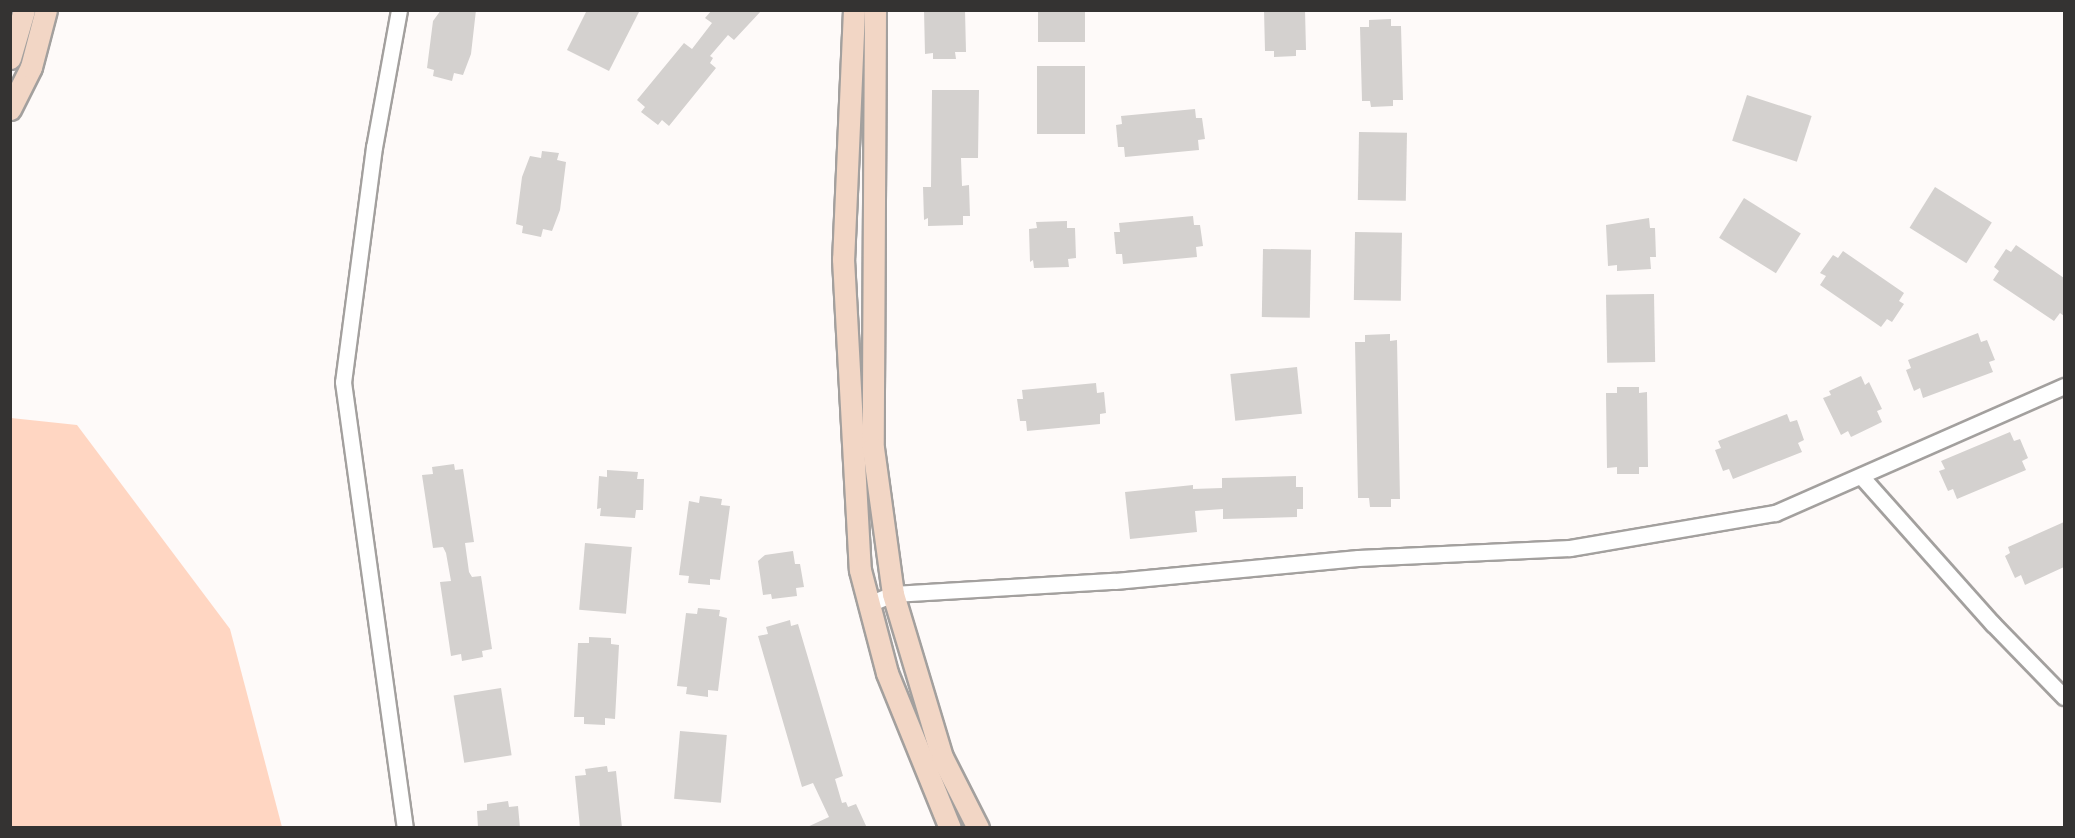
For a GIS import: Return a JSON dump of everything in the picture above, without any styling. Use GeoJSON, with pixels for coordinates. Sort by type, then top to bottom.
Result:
{"type":"FeatureCollection","features":[{"type":"Feature","properties":{"kind":"street"},"geometry":{"type":"LineString","coordinates":[[10,58],[24,10]]}},
{"type":"Feature","properties":{"kind":"street"},"geometry":{"type":"LineString","coordinates":[[10,109],[31,66],[46,10]]}},
{"type":"Feature","properties":{"kind":"street"},"geometry":{"type":"LineString","coordinates":[[399,10],[374,147],[343,382],[405,828]]}},
{"type":"Feature","properties":{"kind":"street"},"geometry":{"type":"LineString","coordinates":[[854,10],[843,260],[860,570],[886,673],[950,828]]}},
{"type":"Feature","properties":{"kind":"street"},"geometry":{"type":"LineString","coordinates":[[875,10],[873,448],[893,594],[942,757],[978,828]]}},
{"type":"Feature","properties":{"kind":"street"},"geometry":{"type":"LineString","coordinates":[[869,604],[893,594],[1115,581],[1358,558],[1570,548],[1775,513],[2064,386]]}},
{"type":"Feature","properties":{"kind":"street"},"geometry":{"type":"LineString","coordinates":[[1861,476],[2064,697]]}},
{"type":"Feature","properties":{"kind":"shaded area"},"geometry":{"type":"Polygon","coordinates":[[[11,418],[77,425],[230,629],[282,827],[11,827],[11,418]]]}},
{"type":"Feature","properties":{"kind":"building"},"geometry":{"type":"Polygon","coordinates":[[[441,10],[476,10],[471,54],[463,75],[454,73],[452,81],[433,76],[434,70],[427,68],[433,21],[441,10]]]}},
{"type":"Feature","properties":{"kind":"building"},"geometry":{"type":"Polygon","coordinates":[[[587,10],[640,10],[609,71],[567,50],[587,10]]]}},
{"type":"Feature","properties":{"kind":"building"},"geometry":{"type":"Polygon","coordinates":[[[712,10],[762,10],[734,40],[728,35],[710,56],[713,58],[710,63],[716,68],[669,126],[662,120],[658,125],[641,112],[645,107],[637,100],[684,43],[692,49],[712,23],[705,18],[712,10]]]}},
{"type":"Feature","properties":{"kind":"building"},"geometry":{"type":"Polygon","coordinates":[[[924,10],[965,10],[966,52],[955,52],[956,59],[933,59],[933,53],[925,54],[924,10]]]}},
{"type":"Feature","properties":{"kind":"building"},"geometry":{"type":"Polygon","coordinates":[[[1038,10],[1085,10],[1085,42],[1038,42],[1038,10]]]}},
{"type":"Feature","properties":{"kind":"building"},"geometry":{"type":"Polygon","coordinates":[[[1264,10],[1305,10],[1306,50],[1296,50],[1296,56],[1274,57],[1274,51],[1265,51],[1264,10]]]}},
{"type":"Feature","properties":{"kind":"building"},"geometry":{"type":"Polygon","coordinates":[[[1391,19],[1391,26],[1401,26],[1403,100],[1393,100],[1393,106],[1371,107],[1370,101],[1362,101],[1360,27],[1369,27],[1369,20],[1391,19]]]}},
{"type":"Feature","properties":{"kind":"building"},"geometry":{"type":"Polygon","coordinates":[[[1037,66],[1085,66],[1085,134],[1037,134],[1037,66]]]}},
{"type":"Feature","properties":{"kind":"building"},"geometry":{"type":"Polygon","coordinates":[[[932,90],[979,90],[978,158],[961,158],[962,186],[969,185],[970,216],[963,216],[963,225],[928,226],[928,218],[924,220],[923,187],[931,187],[932,90]]]}},
{"type":"Feature","properties":{"kind":"building"},"geometry":{"type":"Polygon","coordinates":[[[1747,95],[1812,116],[1797,162],[1732,141],[1747,95]]]}},
{"type":"Feature","properties":{"kind":"building"},"geometry":{"type":"Polygon","coordinates":[[[1195,109],[1196,118],[1202,118],[1205,139],[1198,140],[1199,150],[1125,157],[1124,147],[1118,147],[1116,125],[1122,124],[1121,116],[1195,109]]]}},
{"type":"Feature","properties":{"kind":"building"},"geometry":{"type":"Polygon","coordinates":[[[1359,132],[1407,133],[1406,201],[1358,200],[1359,132]]]}},
{"type":"Feature","properties":{"kind":"building"},"geometry":{"type":"Polygon","coordinates":[[[542,151],[559,153],[557,160],[566,162],[560,210],[552,231],[543,229],[541,237],[522,233],[523,226],[516,224],[522,177],[530,156],[541,158],[542,151]]]}},
{"type":"Feature","properties":{"kind":"building"},"geometry":{"type":"Polygon","coordinates":[[[1935,187],[1992,223],[1966,263],[1910,228],[1935,187]]]}},
{"type":"Feature","properties":{"kind":"building"},"geometry":{"type":"Polygon","coordinates":[[[1744,198],[1801,234],[1776,273],[1719,238],[1744,198]]]}},
{"type":"Feature","properties":{"kind":"building"},"geometry":{"type":"Polygon","coordinates":[[[1193,216],[1194,225],[1200,225],[1203,246],[1196,247],[1197,257],[1123,264],[1122,254],[1116,254],[1114,232],[1120,232],[1119,223],[1193,216]]]}},
{"type":"Feature","properties":{"kind":"building"},"geometry":{"type":"Polygon","coordinates":[[[1649,218],[1650,228],[1655,228],[1656,257],[1650,257],[1651,269],[1617,271],[1617,265],[1608,266],[1606,225],[1649,218]]]}},
{"type":"Feature","properties":{"kind":"building"},"geometry":{"type":"Polygon","coordinates":[[[1067,221],[1067,228],[1075,228],[1076,258],[1068,259],[1069,267],[1034,268],[1033,260],[1030,262],[1029,229],[1037,228],[1036,222],[1067,221]]]}},
{"type":"Feature","properties":{"kind":"building"},"geometry":{"type":"Polygon","coordinates":[[[1355,232],[1402,233],[1401,301],[1354,300],[1355,232]]]}},
{"type":"Feature","properties":{"kind":"building"},"geometry":{"type":"Polygon","coordinates":[[[2016,245],[2064,278],[2064,316],[2060,313],[2054,321],[1993,280],[1999,271],[1994,267],[2006,249],[2011,252],[2016,245]]]}},
{"type":"Feature","properties":{"kind":"building"},"geometry":{"type":"Polygon","coordinates":[[[1263,249],[1311,250],[1310,318],[1262,317],[1263,249]]]}},
{"type":"Feature","properties":{"kind":"building"},"geometry":{"type":"Polygon","coordinates":[[[1843,251],[1904,293],[1899,301],[1904,304],[1892,322],[1887,319],[1881,327],[1820,285],[1826,276],[1820,273],[1833,255],[1838,258],[1843,251]]]}},
{"type":"Feature","properties":{"kind":"building"},"geometry":{"type":"Polygon","coordinates":[[[1654,294],[1655,362],[1607,363],[1606,295],[1654,294]]]}},
{"type":"Feature","properties":{"kind":"building"},"geometry":{"type":"Polygon","coordinates":[[[1978,333],[1981,342],[1987,340],[1995,360],[1989,362],[1993,372],[1923,398],[1920,388],[1914,391],[1906,370],[1911,368],[1908,360],[1978,333]]]}},
{"type":"Feature","properties":{"kind":"building"},"geometry":{"type":"Polygon","coordinates":[[[1390,334],[1390,341],[1397,340],[1400,499],[1391,499],[1391,507],[1370,507],[1369,498],[1358,498],[1355,342],[1365,342],[1365,335],[1390,334]]]}},
{"type":"Feature","properties":{"kind":"building"},"geometry":{"type":"Polygon","coordinates":[[[1297,367],[1302,414],[1235,421],[1230,374],[1297,367]]]}},
{"type":"Feature","properties":{"kind":"building"},"geometry":{"type":"Polygon","coordinates":[[[1861,376],[1865,385],[1869,382],[1882,409],[1877,411],[1882,422],[1851,437],[1848,431],[1841,435],[1823,398],[1831,395],[1829,391],[1861,376]]]}},
{"type":"Feature","properties":{"kind":"building"},"geometry":{"type":"Polygon","coordinates":[[[1096,383],[1097,393],[1104,392],[1106,413],[1100,414],[1100,424],[1027,431],[1026,421],[1020,421],[1017,399],[1023,399],[1022,390],[1096,383]]]}},
{"type":"Feature","properties":{"kind":"building"},"geometry":{"type":"Polygon","coordinates":[[[1617,387],[1639,387],[1639,393],[1647,392],[1648,467],[1639,467],[1639,474],[1617,474],[1617,467],[1607,468],[1606,393],[1617,393],[1617,387]]]}},
{"type":"Feature","properties":{"kind":"building"},"geometry":{"type":"Polygon","coordinates":[[[1787,414],[1790,422],[1797,420],[1804,440],[1798,443],[1802,452],[1733,479],[1729,469],[1723,471],[1715,450],[1721,448],[1718,441],[1787,414]]]}},
{"type":"Feature","properties":{"kind":"building"},"geometry":{"type":"Polygon","coordinates":[[[2010,432],[2014,441],[2020,439],[2028,458],[2022,461],[2026,470],[1957,499],[1953,489],[1948,491],[1939,471],[1945,469],[1941,461],[2010,432]]]}},
{"type":"Feature","properties":{"kind":"building"},"geometry":{"type":"Polygon","coordinates":[[[454,464],[455,470],[463,469],[474,542],[465,543],[469,572],[472,577],[481,576],[492,649],[482,651],[483,657],[462,661],[461,654],[451,656],[440,582],[451,581],[443,547],[433,548],[422,475],[433,474],[432,467],[454,464]]]}},
{"type":"Feature","properties":{"kind":"building"},"geometry":{"type":"Polygon","coordinates":[[[607,470],[638,472],[637,479],[644,479],[643,510],[636,510],[635,518],[600,516],[601,508],[597,509],[599,476],[607,477],[607,470]]]}},
{"type":"Feature","properties":{"kind":"building"},"geometry":{"type":"Polygon","coordinates":[[[1296,476],[1296,487],[1303,487],[1303,509],[1297,509],[1297,517],[1223,519],[1223,509],[1195,511],[1197,532],[1130,539],[1125,492],[1193,485],[1193,489],[1222,488],[1222,478],[1296,476]]]}},
{"type":"Feature","properties":{"kind":"building"},"geometry":{"type":"Polygon","coordinates":[[[700,496],[722,499],[721,505],[730,506],[720,580],[710,579],[710,585],[688,583],[689,576],[679,575],[689,501],[699,503],[700,496]]]}},
{"type":"Feature","properties":{"kind":"building"},"geometry":{"type":"Polygon","coordinates":[[[2064,522],[2064,567],[2025,585],[2021,575],[2015,578],[2005,556],[2010,553],[2008,547],[2064,522]]]}},
{"type":"Feature","properties":{"kind":"building"},"geometry":{"type":"Polygon","coordinates":[[[585,543],[632,547],[626,614],[579,610],[585,543]]]}},
{"type":"Feature","properties":{"kind":"building"},"geometry":{"type":"Polygon","coordinates":[[[793,551],[795,564],[800,564],[804,587],[796,588],[797,596],[772,599],[771,594],[763,595],[758,561],[765,555],[793,551]]]}},
{"type":"Feature","properties":{"kind":"building"},"geometry":{"type":"Polygon","coordinates":[[[698,608],[720,610],[719,616],[727,618],[718,691],[708,690],[708,697],[686,694],[687,687],[677,686],[686,613],[697,614],[698,608]]]}},
{"type":"Feature","properties":{"kind":"building"},"geometry":{"type":"Polygon","coordinates":[[[790,620],[791,626],[798,624],[843,776],[835,779],[842,803],[846,802],[848,807],[856,804],[867,828],[805,828],[829,817],[813,783],[802,787],[758,636],[768,634],[766,627],[790,620]]]}},
{"type":"Feature","properties":{"kind":"building"},"geometry":{"type":"Polygon","coordinates":[[[589,637],[611,638],[611,644],[619,645],[615,719],[605,718],[605,725],[584,724],[584,717],[574,717],[578,643],[589,643],[589,637]]]}},
{"type":"Feature","properties":{"kind":"building"},"geometry":{"type":"Polygon","coordinates":[[[501,688],[512,755],[464,763],[454,696],[501,688]]]}},
{"type":"Feature","properties":{"kind":"building"},"geometry":{"type":"Polygon","coordinates":[[[680,731],[727,735],[721,803],[674,799],[680,731]]]}},
{"type":"Feature","properties":{"kind":"building"},"geometry":{"type":"Polygon","coordinates":[[[607,766],[608,772],[616,771],[622,828],[580,828],[575,776],[586,775],[585,769],[607,766]]]}},
{"type":"Feature","properties":{"kind":"building"},"geometry":{"type":"Polygon","coordinates":[[[508,801],[509,807],[518,806],[520,828],[478,828],[477,811],[487,810],[487,804],[508,801]]]}}]}
